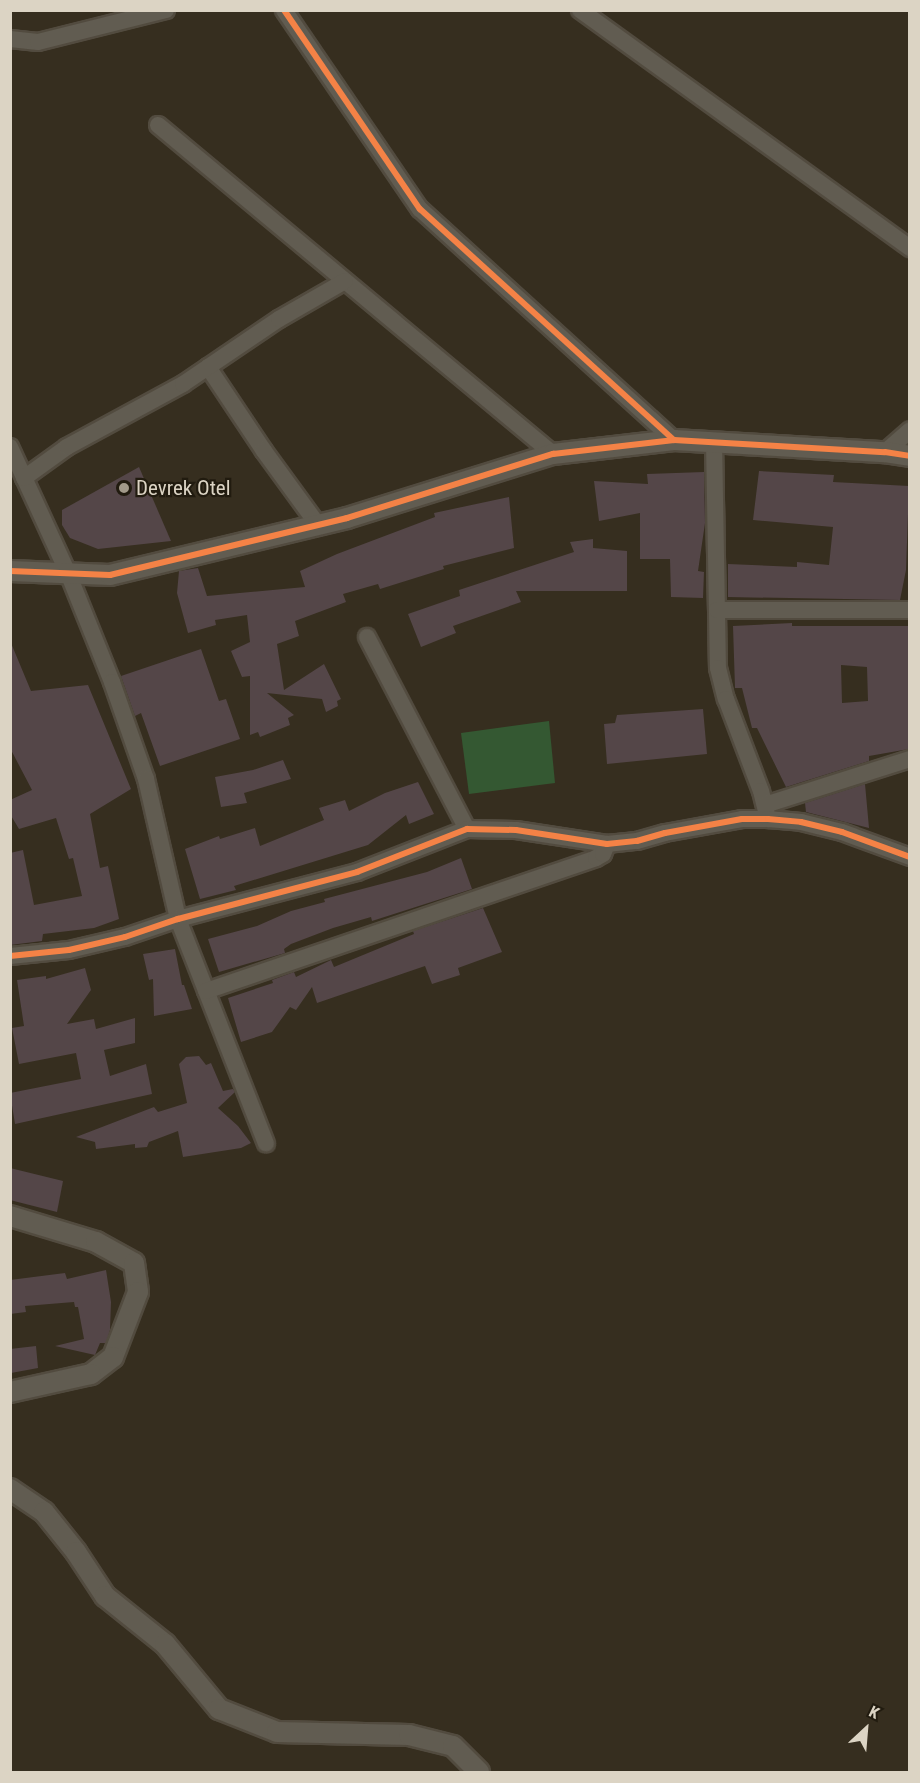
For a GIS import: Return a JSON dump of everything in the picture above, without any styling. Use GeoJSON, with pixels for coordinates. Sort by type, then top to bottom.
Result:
{"type":"FeatureCollection","features":[{"type":"Feature","properties":{"kind":"street"},"geometry":{"type":"LineString","coordinates":[[10,39],[38,42],[134,14],[166,10]]}},
{"type":"Feature","properties":{"kind":"street"},"geometry":{"type":"LineString","coordinates":[[284,10],[420,209],[674,440]]}},
{"type":"Feature","properties":{"kind":"street"},"geometry":{"type":"LineString","coordinates":[[580,10],[909,248]]}},
{"type":"Feature","properties":{"kind":"street"},"geometry":{"type":"LineString","coordinates":[[158,125],[554,454]]}},
{"type":"Feature","properties":{"kind":"street"},"geometry":{"type":"LineString","coordinates":[[24,478],[67,447],[183,384],[279,319],[345,281]]}},
{"type":"Feature","properties":{"kind":"street"},"geometry":{"type":"LineString","coordinates":[[208,367],[264,451],[318,525]]}},
{"type":"Feature","properties":{"kind":"street"},"geometry":{"type":"LineString","coordinates":[[885,452],[909,430]]}},
{"type":"Feature","properties":{"kind":"street"},"geometry":{"type":"LineString","coordinates":[[10,571],[110,576],[318,525],[554,454],[674,440],[885,452],[909,456]]}},
{"type":"Feature","properties":{"kind":"street"},"geometry":{"type":"LineString","coordinates":[[714,441],[717,610],[721,682],[767,812]]}},
{"type":"Feature","properties":{"kind":"street"},"geometry":{"type":"LineString","coordinates":[[10,447],[68,573],[112,682],[146,779],[178,919],[266,1143]]}},
{"type":"Feature","properties":{"kind":"street"},"geometry":{"type":"LineString","coordinates":[[717,610],[909,610]]}},
{"type":"Feature","properties":{"kind":"street"},"geometry":{"type":"LineString","coordinates":[[367,637],[467,829]]}},
{"type":"Feature","properties":{"kind":"street"},"geometry":{"type":"LineString","coordinates":[[10,956],[69,950],[125,937],[178,919],[357,872],[467,829],[516,830],[607,844],[638,841],[665,833],[742,819],[767,812],[909,759]]}},
{"type":"Feature","properties":{"kind":"street"},"geometry":{"type":"LineString","coordinates":[[767,812],[842,832],[909,856]]}},
{"type":"Feature","properties":{"kind":"street"},"geometry":{"type":"LineString","coordinates":[[206,991],[596,858],[603,854],[607,844]]}},
{"type":"Feature","properties":{"kind":"street"},"geometry":{"type":"LineString","coordinates":[[10,1216],[96,1242],[134,1263],[138,1292],[113,1357],[91,1374],[10,1392]]}},
{"type":"Feature","properties":{"kind":"street"},"geometry":{"type":"LineString","coordinates":[[10,1489],[44,1512],[76,1552],[105,1596],[165,1644],[219,1709],[277,1732],[409,1735],[453,1746],[479,1773]]}},
{"type":"Feature","properties":{"kind":"green space"},"geometry":{"type":"Polygon","coordinates":[[[549,721],[555,783],[469,794],[461,733],[549,721]]]}},
{"type":"Feature","properties":{"kind":"building","name":"Devrek Otel"},"geometry":{"type":"Polygon","coordinates":[[[139,467],[171,541],[98,549],[70,538],[62,525],[62,510],[139,467]]]}},
{"type":"Feature","properties":{"kind":"building"},"geometry":{"type":"Polygon","coordinates":[[[759,471],[834,475],[833,482],[909,486],[906,570],[900,600],[728,597],[728,564],[797,567],[797,562],[829,565],[833,527],[753,520],[759,471]]]}},
{"type":"Feature","properties":{"kind":"building"},"geometry":{"type":"Polygon","coordinates":[[[704,472],[705,523],[698,571],[704,572],[703,598],[671,597],[670,559],[640,559],[640,513],[599,521],[594,481],[648,484],[647,474],[704,472]]]}},
{"type":"Feature","properties":{"kind":"building"},"geometry":{"type":"Polygon","coordinates":[[[509,497],[514,548],[443,566],[444,569],[380,589],[378,584],[343,594],[346,602],[295,621],[299,636],[277,644],[284,690],[324,664],[341,699],[337,701],[338,706],[326,712],[322,699],[267,693],[294,715],[288,718],[290,725],[260,737],[258,732],[250,735],[250,676],[242,677],[231,651],[250,642],[247,615],[215,620],[216,625],[188,633],[177,593],[179,571],[198,568],[207,596],[305,587],[300,571],[337,554],[435,517],[434,513],[509,497]]]}},
{"type":"Feature","properties":{"kind":"building"},"geometry":{"type":"Polygon","coordinates":[[[593,539],[593,548],[627,551],[627,591],[516,591],[521,602],[453,626],[456,633],[421,647],[408,614],[460,596],[459,590],[574,552],[570,542],[593,539]]]}},
{"type":"Feature","properties":{"kind":"building"},"geometry":{"type":"Polygon","coordinates":[[[792,623],[792,626],[909,626],[909,749],[869,756],[869,761],[786,787],[757,728],[752,728],[742,688],[735,688],[733,626],[792,623]],[[841,665],[842,703],[868,701],[867,667],[841,665]]]}},
{"type":"Feature","properties":{"kind":"building"},"geometry":{"type":"Polygon","coordinates":[[[11,643],[31,691],[88,685],[131,789],[90,814],[100,868],[108,866],[119,919],[94,928],[43,934],[42,941],[10,945],[10,853],[23,850],[34,905],[82,896],[73,858],[69,859],[56,818],[19,829],[10,814],[10,800],[32,790],[10,748],[11,643]]]}},
{"type":"Feature","properties":{"kind":"building"},"geometry":{"type":"Polygon","coordinates":[[[201,649],[219,701],[226,699],[240,739],[160,766],[141,713],[135,716],[121,676],[201,649]]]}},
{"type":"Feature","properties":{"kind":"building"},"geometry":{"type":"Polygon","coordinates":[[[703,709],[707,754],[607,764],[604,724],[615,723],[617,715],[703,709]]]}},
{"type":"Feature","properties":{"kind":"building"},"geometry":{"type":"Polygon","coordinates":[[[283,760],[291,779],[244,793],[247,803],[221,807],[215,777],[253,770],[283,760]]]}},
{"type":"Feature","properties":{"kind":"building"},"geometry":{"type":"Polygon","coordinates":[[[418,782],[434,814],[409,824],[406,815],[368,845],[234,886],[236,890],[200,899],[185,849],[219,836],[220,839],[255,828],[260,846],[324,820],[319,808],[345,800],[349,811],[385,793],[418,782]]]}},
{"type":"Feature","properties":{"kind":"building"},"geometry":{"type":"Polygon","coordinates":[[[865,784],[869,828],[806,812],[805,803],[865,784]]]}},
{"type":"Feature","properties":{"kind":"building"},"geometry":{"type":"Polygon","coordinates":[[[461,858],[472,889],[372,921],[371,917],[333,928],[291,944],[284,949],[285,953],[219,972],[208,939],[257,926],[291,911],[325,902],[324,899],[427,872],[461,858]]]}},
{"type":"Feature","properties":{"kind":"building"},"geometry":{"type":"Polygon","coordinates":[[[483,908],[502,952],[458,968],[460,975],[432,984],[425,966],[317,1003],[312,987],[296,1010],[290,1007],[272,1032],[241,1042],[228,998],[273,983],[272,980],[294,972],[296,977],[331,960],[334,967],[414,934],[413,931],[483,908]]]}},
{"type":"Feature","properties":{"kind":"building"},"geometry":{"type":"Polygon","coordinates":[[[175,949],[182,985],[184,985],[192,1009],[154,1016],[153,979],[149,980],[143,954],[175,949]]]}},
{"type":"Feature","properties":{"kind":"building"},"geometry":{"type":"Polygon","coordinates":[[[85,968],[91,990],[67,1024],[94,1019],[96,1029],[135,1018],[135,1043],[104,1050],[110,1076],[146,1064],[152,1094],[15,1124],[10,1093],[81,1079],[76,1053],[19,1064],[12,1028],[24,1026],[17,980],[46,976],[46,979],[85,968]]]}},
{"type":"Feature","properties":{"kind":"building"},"geometry":{"type":"Polygon","coordinates":[[[199,1056],[206,1065],[211,1063],[223,1091],[233,1089],[235,1092],[218,1108],[238,1126],[251,1143],[241,1148],[183,1157],[178,1131],[149,1142],[147,1147],[135,1148],[135,1144],[96,1149],[95,1142],[76,1137],[154,1107],[158,1112],[187,1103],[179,1064],[186,1057],[199,1056]]]}},
{"type":"Feature","properties":{"kind":"building"},"geometry":{"type":"Polygon","coordinates":[[[10,1168],[63,1181],[57,1212],[10,1200],[10,1168]]]}},
{"type":"Feature","properties":{"kind":"building"},"geometry":{"type":"Polygon","coordinates":[[[106,1270],[111,1302],[110,1330],[106,1343],[100,1343],[95,1355],[55,1346],[84,1339],[78,1307],[75,1307],[74,1302],[25,1306],[26,1312],[10,1314],[10,1280],[65,1273],[67,1279],[106,1270]]]}},
{"type":"Feature","properties":{"kind":"building"},"geometry":{"type":"Polygon","coordinates":[[[36,1346],[38,1368],[11,1373],[10,1349],[36,1346]]]}},
{"type":"Feature","properties":{"kind":"cycle path"},"geometry":{"type":"LineString","coordinates":[[284,10],[420,209],[674,440]]}},
{"type":"Feature","properties":{"kind":"cycle path"},"geometry":{"type":"LineString","coordinates":[[10,571],[110,575],[347,518],[553,454],[674,440],[885,452],[910,456]]}},
{"type":"Feature","properties":{"kind":"cycle path"},"geometry":{"type":"LineString","coordinates":[[10,956],[69,950],[125,937],[178,919],[357,872],[467,829],[516,830],[607,844],[637,841],[665,833],[742,819],[768,819],[801,822],[842,832],[910,857]]}},
{"type":"Feature","properties":{"kind":"place","name":"Devrek Otel"},"geometry":{"type":"Point","coordinates":[124,488]}}]}
